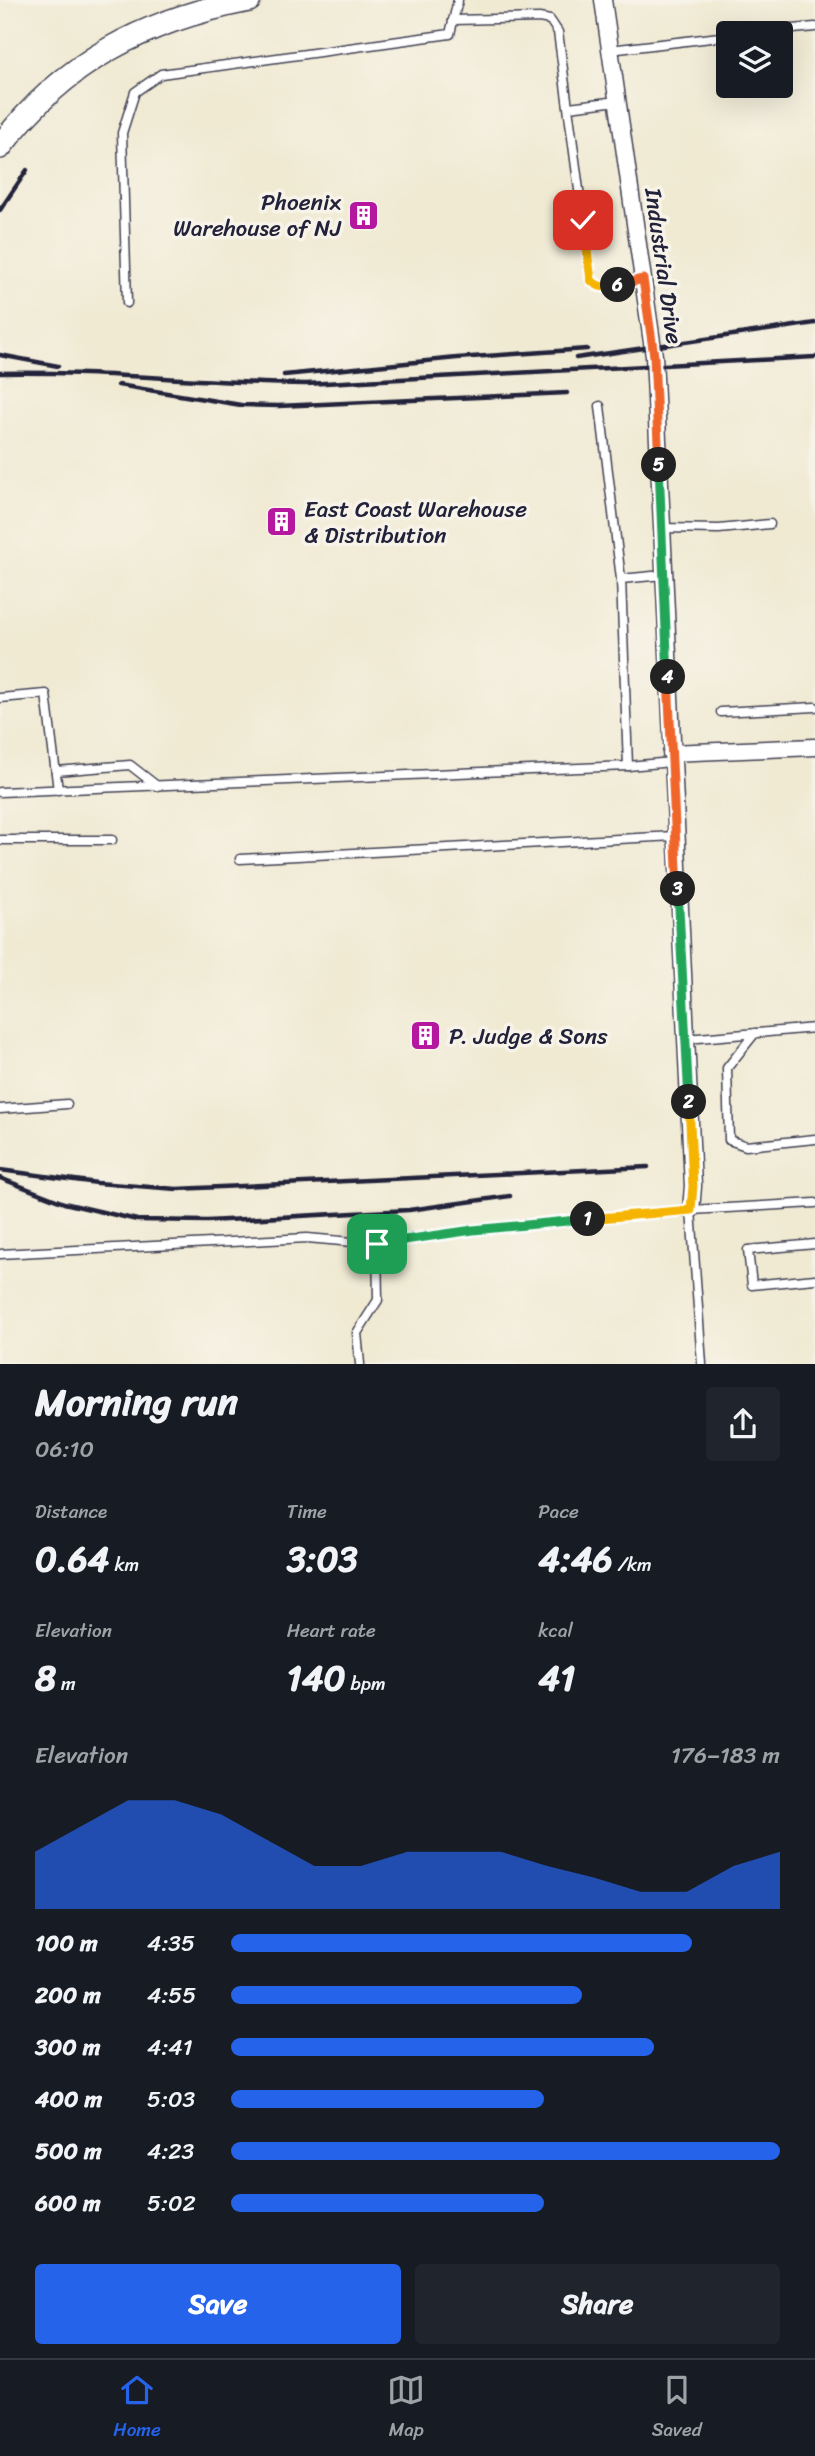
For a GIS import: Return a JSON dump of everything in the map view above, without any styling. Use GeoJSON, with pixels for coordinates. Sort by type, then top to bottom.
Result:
{"type":"FeatureCollection","features":[{"type":"Feature","properties":{"kind":"street"},"geometry":{"type":"LineString","coordinates":[[0,147],[31,109],[61,81],[111,46],[165,22],[249,0]]}},
{"type":"Feature","properties":{"kind":"street","name":"Industrial Drive"},"geometry":{"type":"LineString","coordinates":[[603,0],[654,356],[693,1186],[691,1210]]}},
{"type":"Feature","properties":{"kind":"street"},"geometry":{"type":"LineString","coordinates":[[671,758],[815,747]]}},
{"type":"Feature","properties":{"kind":"lane"},"geometry":{"type":"LineString","coordinates":[[127,303],[122,133],[135,92],[161,74],[450,34],[458,0]]}},
{"type":"Feature","properties":{"kind":"lane"},"geometry":{"type":"LineString","coordinates":[[453,20],[550,20],[558,32],[591,280],[596,286],[604,288],[643,279]]}},
{"type":"Feature","properties":{"kind":"lane"},"geometry":{"type":"LineString","coordinates":[[793,29],[815,27]]}},
{"type":"Feature","properties":{"kind":"lane"},"geometry":{"type":"LineString","coordinates":[[610,50],[716,37]]}},
{"type":"Feature","properties":{"kind":"lane"},"geometry":{"type":"LineString","coordinates":[[569,107],[617,101]]}},
{"type":"Feature","properties":{"kind":"lane"},"geometry":{"type":"LineString","coordinates":[[600,406],[621,579],[628,766]]}},
{"type":"Feature","properties":{"kind":"lane"},"geometry":{"type":"LineString","coordinates":[[661,528],[719,529],[770,524]]}},
{"type":"Feature","properties":{"kind":"lane"},"geometry":{"type":"LineString","coordinates":[[621,579],[663,575]]}},
{"type":"Feature","properties":{"kind":"lane"},"geometry":{"type":"LineString","coordinates":[[0,698],[47,694],[58,790]]}},
{"type":"Feature","properties":{"kind":"lane"},"geometry":{"type":"LineString","coordinates":[[721,712],[815,707]]}},
{"type":"Feature","properties":{"kind":"lane"},"geometry":{"type":"LineString","coordinates":[[0,792],[628,766],[671,758]]}},
{"type":"Feature","properties":{"kind":"lane"},"geometry":{"type":"LineString","coordinates":[[56,771],[130,765],[157,786]]}},
{"type":"Feature","properties":{"kind":"lane"},"geometry":{"type":"LineString","coordinates":[[240,859],[676,836]]}},
{"type":"Feature","properties":{"kind":"lane"},"geometry":{"type":"LineString","coordinates":[[0,840],[112,840]]}},
{"type":"Feature","properties":{"kind":"lane"},"geometry":{"type":"LineString","coordinates":[[686,1039],[815,1028]]}},
{"type":"Feature","properties":{"kind":"lane"},"geometry":{"type":"LineString","coordinates":[[755,1032],[727,1068],[729,1140],[746,1146],[815,1139]]}},
{"type":"Feature","properties":{"kind":"lane"},"geometry":{"type":"LineString","coordinates":[[0,1109],[67,1104]]}},
{"type":"Feature","properties":{"kind":"lane"},"geometry":{"type":"LineString","coordinates":[[0,1254],[307,1238],[377,1244],[473,1230],[691,1210],[815,1203]]}},
{"type":"Feature","properties":{"kind":"lane"},"geometry":{"type":"LineString","coordinates":[[691,1210],[702,1364]]}},
{"type":"Feature","properties":{"kind":"lane"},"geometry":{"type":"LineString","coordinates":[[360,1364],[357,1333],[378,1300],[377,1244]]}},
{"type":"Feature","properties":{"kind":"lane"},"geometry":{"type":"LineString","coordinates":[[815,1244],[748,1250],[752,1285],[815,1279]]}},
{"type":"Feature","properties":{"kind":"railway"},"geometry":{"type":"LineString","coordinates":[[0,210],[27,170]]}},
{"type":"Feature","properties":{"kind":"railway"},"geometry":{"type":"LineString","coordinates":[[576,358],[815,323]]}},
{"type":"Feature","properties":{"kind":"railway"},"geometry":{"type":"LineString","coordinates":[[284,375],[457,358],[587,349]]}},
{"type":"Feature","properties":{"kind":"railway"},"geometry":{"type":"LineString","coordinates":[[0,355],[58,366]]}},
{"type":"Feature","properties":{"kind":"railway"},"geometry":{"type":"LineString","coordinates":[[0,373],[306,384],[815,357]]}},
{"type":"Feature","properties":{"kind":"railway"},"geometry":{"type":"LineString","coordinates":[[118,385],[241,405],[278,406],[567,393]]}},
{"type":"Feature","properties":{"kind":"railway"},"geometry":{"type":"LineString","coordinates":[[0,1170],[97,1183],[177,1189],[648,1167]]}},
{"type":"Feature","properties":{"kind":"railway"},"geometry":{"type":"LineString","coordinates":[[0,1178],[64,1203],[137,1220],[207,1221],[409,1210],[510,1196]]}},
{"type":"Feature","properties":{"kind":"place","name":"Phoenix Warehouse of NJ"},"geometry":{"type":"Point","coordinates":[364,215]}},
{"type":"Feature","properties":{"kind":"place","name":"East Coast Warehouse & Distribution"},"geometry":{"type":"Point","coordinates":[281,522]}},
{"type":"Feature","properties":{"kind":"place","name":"P. Judge & Sons"},"geometry":{"type":"Point","coordinates":[426,1036]}},
{"type":"Feature","properties":{"kind":"route"},"geometry":{"type":"LineString","coordinates":[[377,1244],[473,1230],[691,1210],[693,1186],[654,356],[643,279],[604,288],[596,286],[591,280],[583,220]]}}]}
